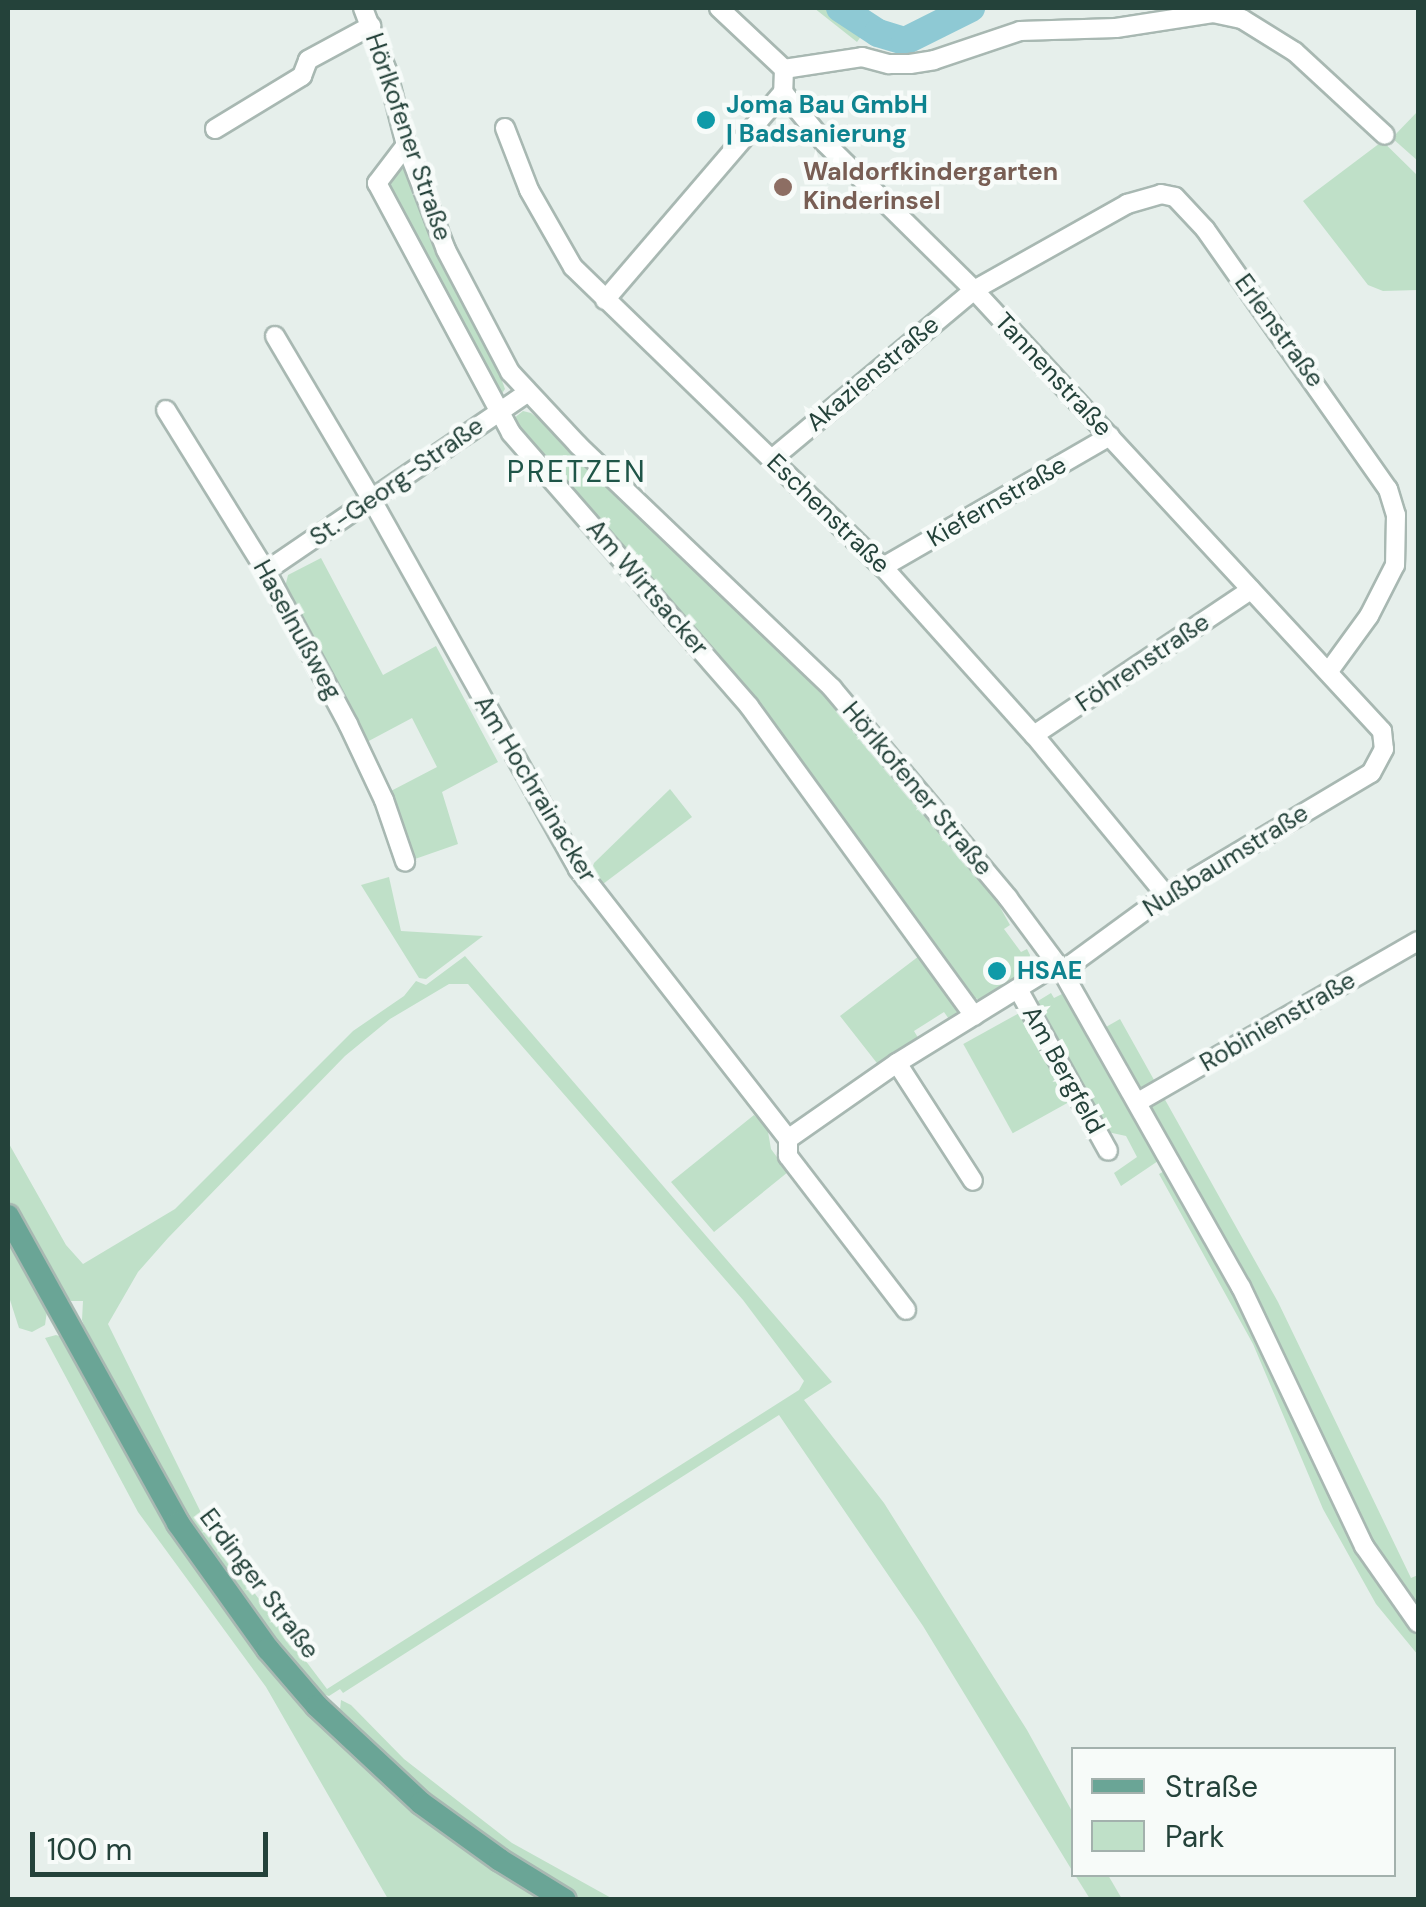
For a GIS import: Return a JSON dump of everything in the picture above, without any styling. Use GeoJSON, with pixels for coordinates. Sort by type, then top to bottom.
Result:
{"type":"FeatureCollection","features":[{"type":"Feature","properties":{"kind":"main road","name":"Erdinger Straße"},"geometry":{"type":"LineString","coordinates":[[8,1216],[178,1523],[268,1649],[318,1706],[421,1803],[564,1900]]}},
{"type":"Feature","properties":{"kind":"street","name":"Hörlkofener Straße"},"geometry":{"type":"LineString","coordinates":[[363,8],[372,26],[406,145],[446,250],[498,354],[527,393],[832,688],[1008,898],[1060,968],[1241,1287],[1364,1546],[1418,1623]]}},
{"type":"Feature","properties":{"kind":"street"},"geometry":{"type":"LineString","coordinates":[[605,300],[783,92],[784,69],[720,8]]}},
{"type":"Feature","properties":{"kind":"street"},"geometry":{"type":"LineString","coordinates":[[784,69],[862,56],[888,64],[934,60],[1020,31],[1116,28],[1213,13],[1242,20],[1295,52],[1386,135]]}},
{"type":"Feature","properties":{"kind":"street"},"geometry":{"type":"LineString","coordinates":[[215,129],[302,76],[308,60],[372,26]]}},
{"type":"Feature","properties":{"kind":"street","name":"Tannenstraße"},"geometry":{"type":"LineString","coordinates":[[783,92],[824,142],[974,290],[1329,671],[1382,731],[1384,749]]}},
{"type":"Feature","properties":{"kind":"street","name":"Eschenstraße"},"geometry":{"type":"LineString","coordinates":[[504,128],[529,190],[573,267],[883,567],[1034,735],[1166,896]]}},
{"type":"Feature","properties":{"kind":"street","name":"Am Wirtsacker"},"geometry":{"type":"LineString","coordinates":[[406,145],[377,183],[511,433],[749,706],[974,1016]]}},
{"type":"Feature","properties":{"kind":"street","name":"Erlenstraße"},"geometry":{"type":"LineString","coordinates":[[974,290],[1126,204],[1161,194],[1175,197],[1205,229],[1388,488],[1398,531],[1395,565],[1369,616],[1329,671]]}},
{"type":"Feature","properties":{"kind":"street","name":"Akazienstraße"},"geometry":{"type":"LineString","coordinates":[[772,460],[974,290]]}},
{"type":"Feature","properties":{"kind":"street","name":"Am Hochrainacker"},"geometry":{"type":"LineString","coordinates":[[275,336],[374,502],[578,869],[788,1139],[788,1156],[906,1310]]}},
{"type":"Feature","properties":{"kind":"street","name":"St.-Georg-Straße"},"geometry":{"type":"LineString","coordinates":[[266,572],[374,502],[527,393]]}},
{"type":"Feature","properties":{"kind":"street","name":"Haselnußweg"},"geometry":{"type":"LineString","coordinates":[[166,410],[266,572],[348,724],[384,800],[405,861]]}},
{"type":"Feature","properties":{"kind":"street","name":"Kiefernstraße"},"geometry":{"type":"LineString","coordinates":[[883,567],[1110,436]]}},
{"type":"Feature","properties":{"kind":"street","name":"Föhrenstraße"},"geometry":{"type":"LineString","coordinates":[[1034,735],[1251,590]]}},
{"type":"Feature","properties":{"kind":"street","name":"Nußbaumstraße"},"geometry":{"type":"LineString","coordinates":[[1060,968],[1166,896],[1371,773],[1384,749]]}},
{"type":"Feature","properties":{"kind":"street","name":"Robinienstraße"},"geometry":{"type":"LineString","coordinates":[[1138,1102],[1418,942]]}},
{"type":"Feature","properties":{"kind":"street","name":"Am Bergfeld"},"geometry":{"type":"LineString","coordinates":[[788,1139],[897,1063],[1018,989],[1060,968]]}},
{"type":"Feature","properties":{"kind":"street","name":"Am Bergfeld"},"geometry":{"type":"LineString","coordinates":[[1018,989],[1108,1152]]}},
{"type":"Feature","properties":{"kind":"street"},"geometry":{"type":"LineString","coordinates":[[897,1063],[972,1181]]}},
{"type":"Feature","properties":{"kind":"green space"},"geometry":{"type":"Polygon","coordinates":[[[814,8],[861,8],[884,21],[871,22],[857,42],[814,8]]]}},
{"type":"Feature","properties":{"kind":"green space"},"geometry":{"type":"Polygon","coordinates":[[[1418,111],[1418,161],[1392,138],[1418,111]]]}},
{"type":"Feature","properties":{"kind":"green space"},"geometry":{"type":"Polygon","coordinates":[[[1366,125],[1418,176],[1418,290],[1383,291],[1368,285],[1303,201],[1380,143],[1366,125]]]}},
{"type":"Feature","properties":{"kind":"green space"},"geometry":{"type":"Polygon","coordinates":[[[400,166],[406,168],[501,378],[505,389],[501,395],[494,394],[385,179],[400,166]]]}},
{"type":"Feature","properties":{"kind":"green space"},"geometry":{"type":"Polygon","coordinates":[[[523,411],[556,433],[828,694],[986,882],[1010,925],[1004,929],[1021,952],[1027,949],[1030,955],[1028,970],[1020,980],[983,1001],[967,995],[766,721],[519,433],[513,419],[523,411]]]}},
{"type":"Feature","properties":{"kind":"green space"},"geometry":{"type":"Polygon","coordinates":[[[321,558],[383,675],[436,646],[498,762],[442,792],[458,844],[415,859],[389,792],[437,767],[412,718],[365,743],[284,591],[288,575],[321,558]]]}},
{"type":"Feature","properties":{"kind":"green space"},"geometry":{"type":"Polygon","coordinates":[[[670,789],[692,817],[603,884],[592,869],[594,863],[670,789]]]}},
{"type":"Feature","properties":{"kind":"green space"},"geometry":{"type":"Polygon","coordinates":[[[389,877],[401,931],[483,936],[426,979],[419,978],[361,885],[389,877]]]}},
{"type":"Feature","properties":{"kind":"green space"},"geometry":{"type":"Polygon","coordinates":[[[923,953],[958,1002],[956,1018],[951,1022],[944,1012],[914,1031],[920,1041],[880,1067],[840,1016],[923,953]]]}},
{"type":"Feature","properties":{"kind":"green space"},"geometry":{"type":"Polygon","coordinates":[[[465,956],[832,1382],[804,1400],[884,1503],[1027,1730],[1071,1809],[1071,1869],[923,1626],[779,1415],[343,1693],[340,1689],[329,1696],[318,1693],[284,1655],[195,1532],[93,1349],[82,1320],[83,1301],[71,1301],[56,1285],[8,1199],[8,1142],[66,1245],[83,1264],[175,1209],[353,1031],[404,996],[416,981],[426,985],[465,956]],[[449,984],[390,1019],[345,1056],[168,1238],[138,1272],[108,1324],[215,1541],[327,1689],[799,1390],[804,1381],[743,1300],[468,984],[449,984]]]}},
{"type":"Feature","properties":{"kind":"green space"},"geometry":{"type":"Polygon","coordinates":[[[1066,992],[1159,1153],[1158,1161],[1121,1186],[1114,1173],[1137,1157],[1126,1136],[1103,1131],[1033,1004],[1051,993],[1054,998],[1066,992]]]}},
{"type":"Feature","properties":{"kind":"green space"},"geometry":{"type":"Polygon","coordinates":[[[1021,1012],[1070,1101],[1013,1133],[963,1044],[1021,1012]]]}},
{"type":"Feature","properties":{"kind":"green space"},"geometry":{"type":"Polygon","coordinates":[[[1120,1019],[1278,1302],[1411,1578],[1418,1575],[1418,1608],[1372,1543],[1281,1346],[1106,1027],[1120,1019]]]}},
{"type":"Feature","properties":{"kind":"green space"},"geometry":{"type":"Polygon","coordinates":[[[754,1115],[767,1126],[771,1149],[788,1172],[714,1232],[671,1182],[754,1115]]]}},
{"type":"Feature","properties":{"kind":"green space"},"geometry":{"type":"Polygon","coordinates":[[[1168,1169],[1239,1295],[1357,1548],[1418,1635],[1418,1655],[1376,1604],[1323,1509],[1253,1344],[1159,1174],[1168,1169]]]}},
{"type":"Feature","properties":{"kind":"green space"},"geometry":{"type":"Polygon","coordinates":[[[8,1234],[47,1311],[45,1325],[32,1332],[19,1328],[10,1300],[8,1234]]]}},
{"type":"Feature","properties":{"kind":"green space"},"geometry":{"type":"Polygon","coordinates":[[[62,1337],[245,1634],[547,1899],[388,1899],[266,1687],[138,1512],[45,1338],[62,1337]]]}},
{"type":"Feature","properties":{"kind":"green space"},"geometry":{"type":"Polygon","coordinates":[[[341,1700],[351,1705],[404,1759],[512,1843],[613,1899],[580,1899],[569,1893],[422,1792],[351,1727],[340,1710],[341,1700]]]}},
{"type":"Feature","properties":{"kind":"green space"},"geometry":{"type":"Polygon","coordinates":[[[1076,1877],[1109,1877],[1122,1899],[1090,1899],[1076,1877]]]}},
{"type":"Feature","properties":{"kind":"waterway"},"geometry":{"type":"LineString","coordinates":[[840,8],[878,33],[905,41],[971,8]]}},
{"type":"Feature","properties":{"kind":"place","name":"Joma Bau GmbH | Badsanierung"},"geometry":{"type":"Point","coordinates":[706,120]}},
{"type":"Feature","properties":{"kind":"place","name":"Waldorfkindergarten Kinderinsel"},"geometry":{"type":"Point","coordinates":[783,187]}},
{"type":"Feature","properties":{"kind":"place","name":"HSAE"},"geometry":{"type":"Point","coordinates":[997,971]}},
{"type":"Feature","properties":{"kind":"district","name":"PRETZEN"},"geometry":{"type":"Point","coordinates":[577,472]}}]}
